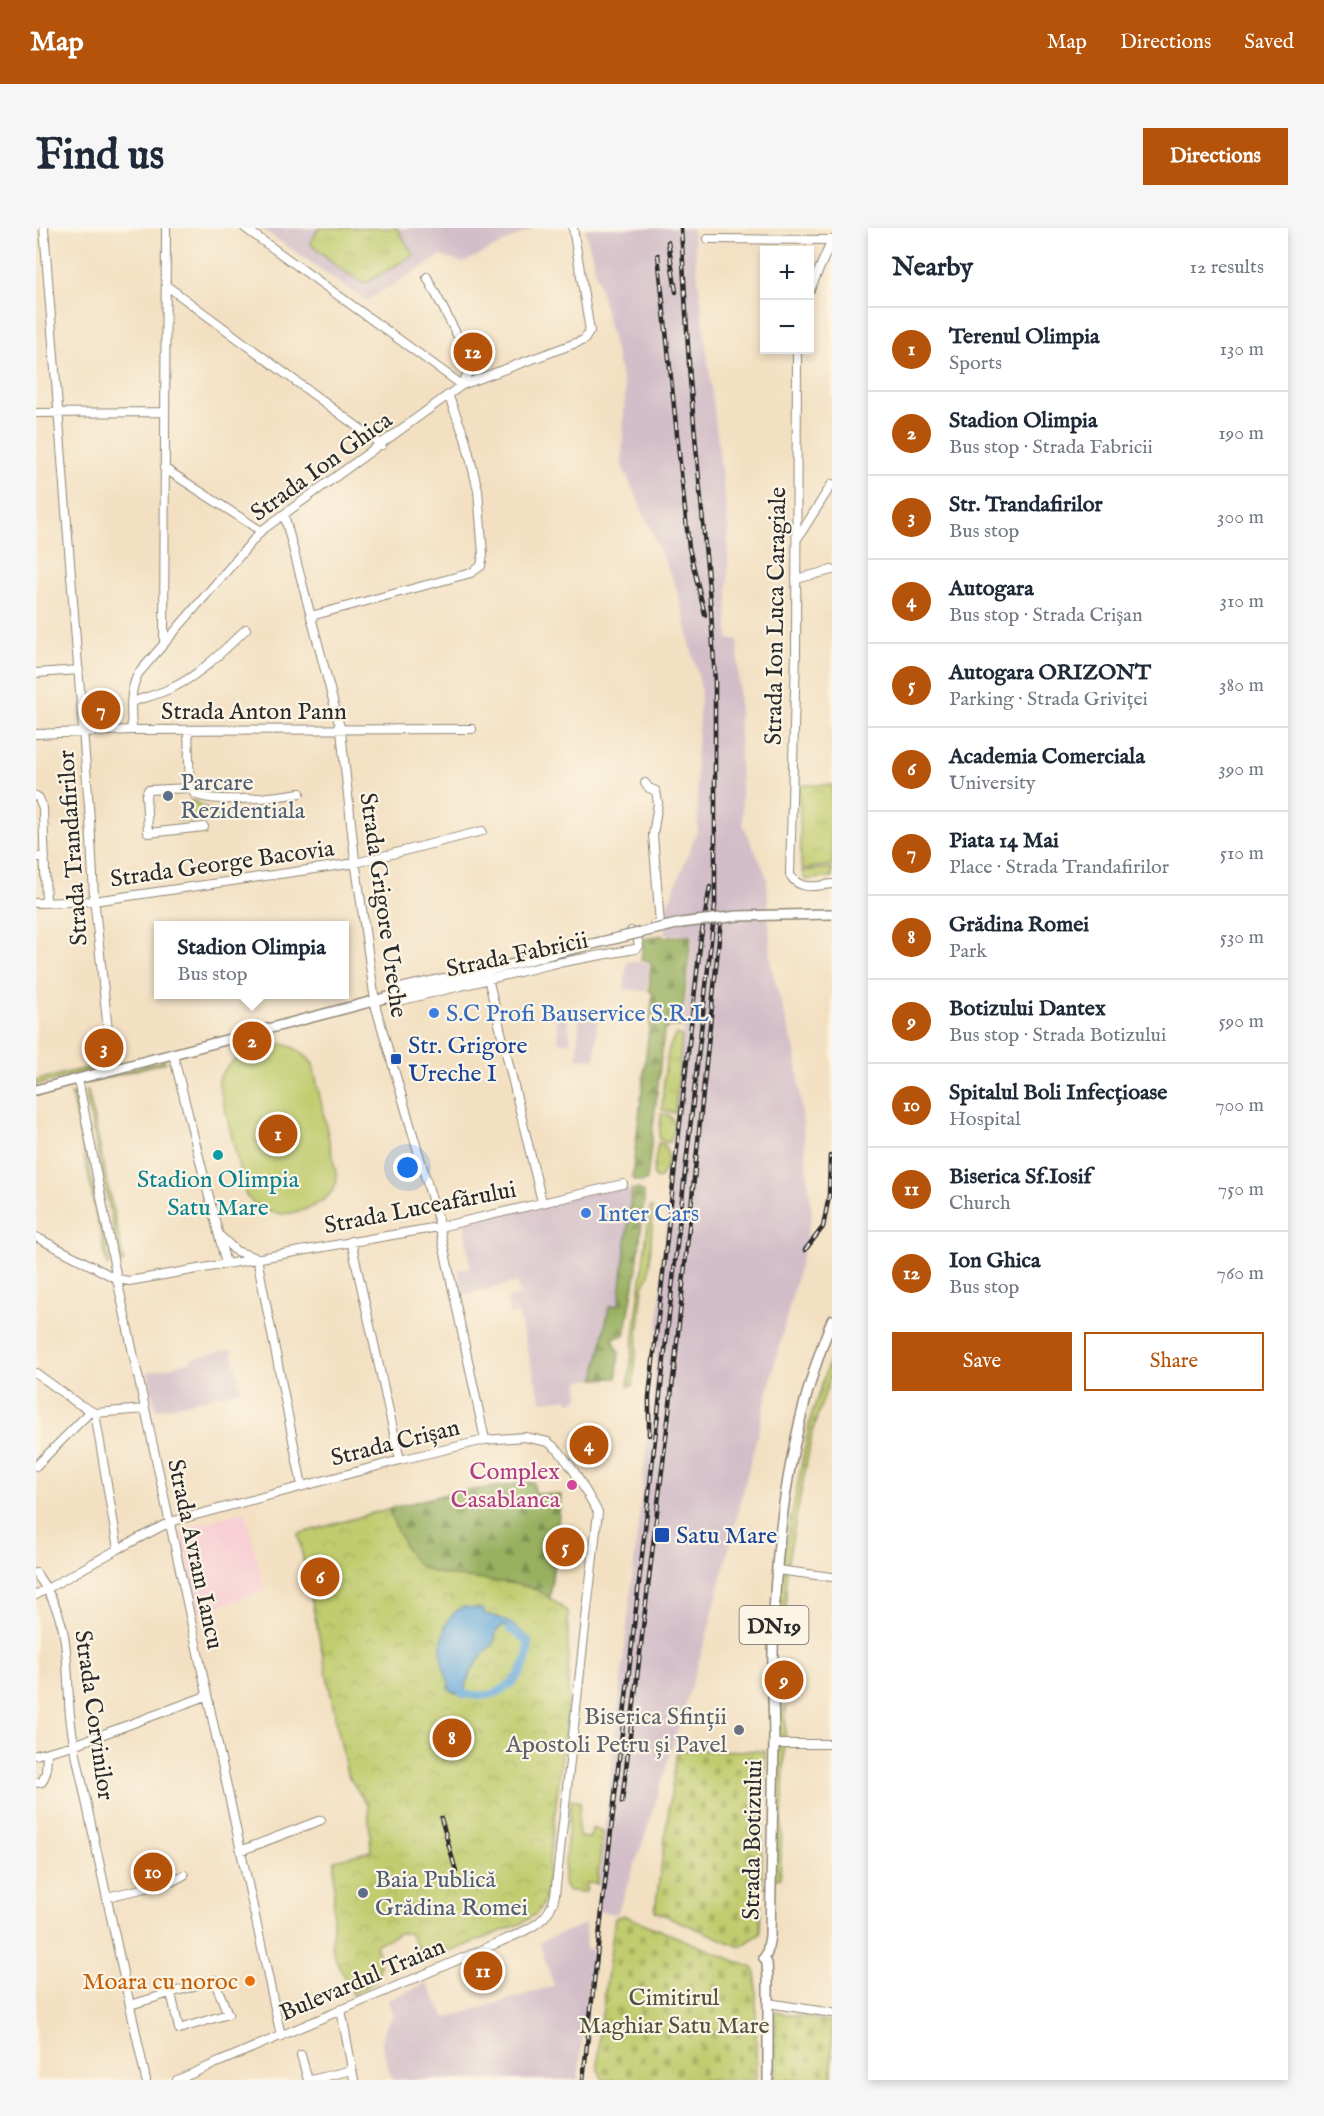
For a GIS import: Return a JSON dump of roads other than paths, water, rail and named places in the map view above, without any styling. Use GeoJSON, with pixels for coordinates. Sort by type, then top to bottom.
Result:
{"type":"FeatureCollection","features":[{"type":"Feature","properties":{"kind":"main road","name":"Strada Fabricii"},"geometry":{"type":"LineString","coordinates":[[36,1090],[563,951],[681,923],[736,916],[832,914]]}},
{"type":"Feature","properties":{"kind":"main road","name":"Strada Botizului"},"geometry":{"type":"LineString","coordinates":[[768,2003],[774,1744],[773,1653],[777,1570],[783,1512],[795,1450],[805,1406],[832,1320]]}},
{"type":"Feature","properties":{"kind":"main road","name":"DN19"},"geometry":{"type":"LineString","coordinates":[[768,2003],[768,2080]]}},
{"type":"Feature","properties":{"kind":"street","name":"Strada Trandafirilor"},"geometry":{"type":"LineString","coordinates":[[44,228],[79,670],[94,901],[112,1069]]}},
{"type":"Feature","properties":{"kind":"street"},"geometry":{"type":"LineString","coordinates":[[164,643],[166,228]]}},
{"type":"Feature","properties":{"kind":"street"},"geometry":{"type":"LineString","coordinates":[[245,228],[462,385],[472,364],[427,277]]}},
{"type":"Feature","properties":{"kind":"street","name":"Strada Ion Ghica"},"geometry":{"type":"LineString","coordinates":[[132,730],[132,685],[138,674],[261,531],[449,397],[462,385],[584,340],[588,336],[590,330],[573,228]]}},
{"type":"Feature","properties":{"kind":"street"},"geometry":{"type":"LineString","coordinates":[[708,239],[832,240],[814,281]]}},
{"type":"Feature","properties":{"kind":"street"},"geometry":{"type":"LineString","coordinates":[[167,286],[382,445]]}},
{"type":"Feature","properties":{"kind":"street","name":"Strada Ion Luca Caragiale"},"geometry":{"type":"LineString","coordinates":[[797,354],[796,653],[789,866],[794,882],[801,886],[832,884]]}},
{"type":"Feature","properties":{"kind":"street"},"geometry":{"type":"LineString","coordinates":[[311,616],[471,573],[481,566],[483,555],[478,490],[465,438],[449,397]]}},
{"type":"Feature","properties":{"kind":"street"},"geometry":{"type":"LineString","coordinates":[[36,413],[165,412]]}},
{"type":"Feature","properties":{"kind":"street"},"geometry":{"type":"LineString","coordinates":[[164,468],[261,531]]}},
{"type":"Feature","properties":{"kind":"street"},"geometry":{"type":"LineString","coordinates":[[796,541],[832,484]]}},
{"type":"Feature","properties":{"kind":"street","name":"Strada Grigore Ureche"},"geometry":{"type":"LineString","coordinates":[[284,514],[341,731],[374,1001],[439,1226],[485,1440]]}},
{"type":"Feature","properties":{"kind":"street"},"geometry":{"type":"LineString","coordinates":[[796,579],[832,570]]}},
{"type":"Feature","properties":{"kind":"street"},"geometry":{"type":"LineString","coordinates":[[131,702],[168,690],[184,681],[216,657],[246,629]]}},
{"type":"Feature","properties":{"kind":"street"},"geometry":{"type":"LineString","coordinates":[[36,673],[79,670]]}},
{"type":"Feature","properties":{"kind":"street","name":"Strada Anton Pann"},"geometry":{"type":"LineString","coordinates":[[36,734],[132,730],[472,729]]}},
{"type":"Feature","properties":{"kind":"street"},"geometry":{"type":"LineString","coordinates":[[188,730],[190,788],[197,795],[203,797],[280,796],[300,793]]}},
{"type":"Feature","properties":{"kind":"street"},"geometry":{"type":"LineString","coordinates":[[630,931],[660,924],[653,835],[658,803],[656,791],[645,783]]}},
{"type":"Feature","properties":{"kind":"street"},"geometry":{"type":"LineString","coordinates":[[190,788],[148,790],[146,795],[148,833],[204,827]]}},
{"type":"Feature","properties":{"kind":"street"},"geometry":{"type":"LineString","coordinates":[[36,796],[43,808],[46,903]]}},
{"type":"Feature","properties":{"kind":"street","name":"Strada George Bacovia"},"geometry":{"type":"LineString","coordinates":[[36,903],[94,901],[356,863],[482,831]]}},
{"type":"Feature","properties":{"kind":"street"},"geometry":{"type":"LineString","coordinates":[[36,857],[45,857]]}},
{"type":"Feature","properties":{"kind":"street","name":"Strada Fabricii"},"geometry":{"type":"LineString","coordinates":[[630,931],[637,936],[639,946],[635,949],[488,978],[403,1000],[388,999],[400,988],[630,931]]}},
{"type":"Feature","properties":{"kind":"street"},"geometry":{"type":"LineString","coordinates":[[488,978],[542,1202]]}},
{"type":"Feature","properties":{"kind":"street"},"geometry":{"type":"LineString","coordinates":[[173,1054],[226,1264]]}},
{"type":"Feature","properties":{"kind":"street","name":"Strada Avram Iancu"},"geometry":{"type":"LineString","coordinates":[[78,1079],[117,1279],[281,2036]]}},
{"type":"Feature","properties":{"kind":"street","name":"Strada Luceafărului"},"geometry":{"type":"LineString","coordinates":[[117,1279],[129,1281],[439,1226],[623,1185]]}},
{"type":"Feature","properties":{"kind":"street"},"geometry":{"type":"LineString","coordinates":[[220,1236],[237,1251],[257,1258],[302,1486]]}},
{"type":"Feature","properties":{"kind":"street"},"geometry":{"type":"LineString","coordinates":[[36,1237],[117,1279]]}},
{"type":"Feature","properties":{"kind":"street"},"geometry":{"type":"LineString","coordinates":[[351,1241],[400,1460]]}},
{"type":"Feature","properties":{"kind":"street"},"geometry":{"type":"LineString","coordinates":[[36,1373],[93,1412],[145,1409]]}},
{"type":"Feature","properties":{"kind":"street"},"geometry":{"type":"LineString","coordinates":[[36,1466],[93,1412]]}},
{"type":"Feature","properties":{"kind":"street"},"geometry":{"type":"LineString","coordinates":[[93,1412],[118,1549]]}},
{"type":"Feature","properties":{"kind":"street","name":"Strada Crișan"},"geometry":{"type":"LineString","coordinates":[[36,1595],[170,1522],[400,1460],[485,1440],[525,1437],[548,1442],[559,1451],[574,1471],[598,1512],[553,1904]]}},
{"type":"Feature","properties":{"kind":"street"},"geometry":{"type":"LineString","coordinates":[[777,1570],[832,1577]]}},
{"type":"Feature","properties":{"kind":"street","name":"Strada Corvinilor"},"geometry":{"type":"LineString","coordinates":[[36,1573],[47,1588],[65,1632],[74,1745],[146,2080]]}},
{"type":"Feature","properties":{"kind":"street"},"geometry":{"type":"LineString","coordinates":[[36,1755],[74,1745],[206,1696]]}},
{"type":"Feature","properties":{"kind":"street"},"geometry":{"type":"LineString","coordinates":[[774,1744],[832,1744]]}},
{"type":"Feature","properties":{"kind":"street"},"geometry":{"type":"LineString","coordinates":[[36,1783],[42,1782],[46,1773],[47,1752]]}},
{"type":"Feature","properties":{"kind":"street"},"geometry":{"type":"LineString","coordinates":[[240,1851],[321,1820]]}},
{"type":"Feature","properties":{"kind":"street"},"geometry":{"type":"LineString","coordinates":[[107,1897],[171,1882],[184,1875]]}},
{"type":"Feature","properties":{"kind":"street","name":"Bulevardul Traian"},"geometry":{"type":"LineString","coordinates":[[177,2080],[530,1929],[546,1917],[553,1904]]}},
{"type":"Feature","properties":{"kind":"street"},"geometry":{"type":"LineString","coordinates":[[130,2005],[214,1980],[228,2014],[179,2029],[171,1993]]}},
{"type":"Feature","properties":{"kind":"street"},"geometry":{"type":"LineString","coordinates":[[768,2003],[832,2013]]}},
{"type":"Feature","properties":{"kind":"street"},"geometry":{"type":"LineString","coordinates":[[341,2009],[354,2080]]}},
{"type":"Feature","properties":{"kind":"street"},"geometry":{"type":"LineString","coordinates":[[301,2055],[310,2080],[352,2070]]}},
{"type":"Feature","properties":{"kind":"water"},"geometry":{"type":"Polygon","coordinates":[[[463,1607],[482,1609],[485,1614],[510,1623],[531,1640],[527,1664],[515,1682],[506,1689],[490,1694],[514,1682],[527,1655],[528,1641],[504,1625],[497,1630],[493,1645],[471,1671],[463,1694],[488,1695],[484,1696],[459,1694],[449,1689],[443,1666],[441,1650],[444,1633],[456,1611],[463,1607]]]}},
{"type":"Feature","properties":{"kind":"waterway"},"geometry":{"type":"LineString","coordinates":[[463,1694],[488,1695],[505,1688],[518,1676],[526,1659],[528,1641],[510,1629]]}},
{"type":"Feature","properties":{"kind":"railway"},"geometry":{"type":"LineString","coordinates":[[583,2080],[715,906],[715,682],[711,611],[690,380],[681,228]]}},
{"type":"Feature","properties":{"kind":"railway"},"geometry":{"type":"LineString","coordinates":[[668,242],[676,292]]}},
{"type":"Feature","properties":{"kind":"railway"},"geometry":{"type":"LineString","coordinates":[[658,255],[689,548],[705,615]]}},
{"type":"Feature","properties":{"kind":"railway"},"geometry":{"type":"LineString","coordinates":[[649,1435],[649,1397],[701,937],[710,887]]}},
{"type":"Feature","properties":{"kind":"railway"},"geometry":{"type":"LineString","coordinates":[[622,1802],[674,1371],[721,920]]}},
{"type":"Feature","properties":{"kind":"railway"},"geometry":{"type":"LineString","coordinates":[[805,1250],[823,1227],[829,1196],[830,1156]]}},
{"type":"Feature","properties":{"kind":"railway"},"geometry":{"type":"LineString","coordinates":[[441,1818],[456,1871]]}},
{"type":"Feature","properties":{"kind":"place","name":"Ion Ghica"},"geometry":{"type":"Point","coordinates":[473,352]}},
{"type":"Feature","properties":{"kind":"place","name":"Piata 14 Mai"},"geometry":{"type":"Point","coordinates":[101,710]}},
{"type":"Feature","properties":{"kind":"place","name":"Parcare Rezidentiala"},"geometry":{"type":"Point","coordinates":[168,796]}},
{"type":"Feature","properties":{"kind":"place","name":"S.C Profi Bauservice S.R.L"},"geometry":{"type":"Point","coordinates":[434,1013]}},
{"type":"Feature","properties":{"kind":"place","name":"Stadion Olimpia"},"geometry":{"type":"Point","coordinates":[252,1041]}},
{"type":"Feature","properties":{"kind":"place","name":"Str. Trandafirilor"},"geometry":{"type":"Point","coordinates":[104,1048]}},
{"type":"Feature","properties":{"kind":"place","name":"Str. Grigore Ureche I"},"geometry":{"type":"Point","coordinates":[396,1059]}},
{"type":"Feature","properties":{"kind":"place","name":"Terenul Olimpia"},"geometry":{"type":"Point","coordinates":[278,1134]}},
{"type":"Feature","properties":{"kind":"place","name":"Stadion Olimpia Satu Mare"},"geometry":{"type":"Point","coordinates":[218,1155]}},
{"type":"Feature","properties":{"kind":"place","name":"Inter Cars"},"geometry":{"type":"Point","coordinates":[586,1213]}},
{"type":"Feature","properties":{"kind":"place","name":"Autogara"},"geometry":{"type":"Point","coordinates":[589,1445]}},
{"type":"Feature","properties":{"kind":"place","name":"Complex Casablanca"},"geometry":{"type":"Point","coordinates":[572,1485]}},
{"type":"Feature","properties":{"kind":"place","name":"Satu Mare"},"geometry":{"type":"Point","coordinates":[662,1535]}},
{"type":"Feature","properties":{"kind":"place","name":"Autogara ORIZONT"},"geometry":{"type":"Point","coordinates":[565,1547]}},
{"type":"Feature","properties":{"kind":"place","name":"Academia Comerciala"},"geometry":{"type":"Point","coordinates":[320,1577]}},
{"type":"Feature","properties":{"kind":"place","name":"Botizului Dantex"},"geometry":{"type":"Point","coordinates":[784,1680]}},
{"type":"Feature","properties":{"kind":"place","name":"Biserica Sfinții Apostoli Petru și Pavel"},"geometry":{"type":"Point","coordinates":[739,1730]}},
{"type":"Feature","properties":{"kind":"place","name":"Grădina Romei"},"geometry":{"type":"Point","coordinates":[452,1738]}},
{"type":"Feature","properties":{"kind":"place","name":"Spitalul Boli Infecțioase"},"geometry":{"type":"Point","coordinates":[153,1872]}},
{"type":"Feature","properties":{"kind":"place","name":"Baia Publică Grădina Romei"},"geometry":{"type":"Point","coordinates":[363,1893]}},
{"type":"Feature","properties":{"kind":"place","name":"Biserica Sf.Iosif"},"geometry":{"type":"Point","coordinates":[483,1971]}},
{"type":"Feature","properties":{"kind":"place","name":"Moara cu noroc"},"geometry":{"type":"Point","coordinates":[250,1981]}},
{"type":"Feature","properties":{"kind":"park label","name":"Cimitirul Maghiar Satu Mare"},"geometry":{"type":"Point","coordinates":[674,2011]}}]}
